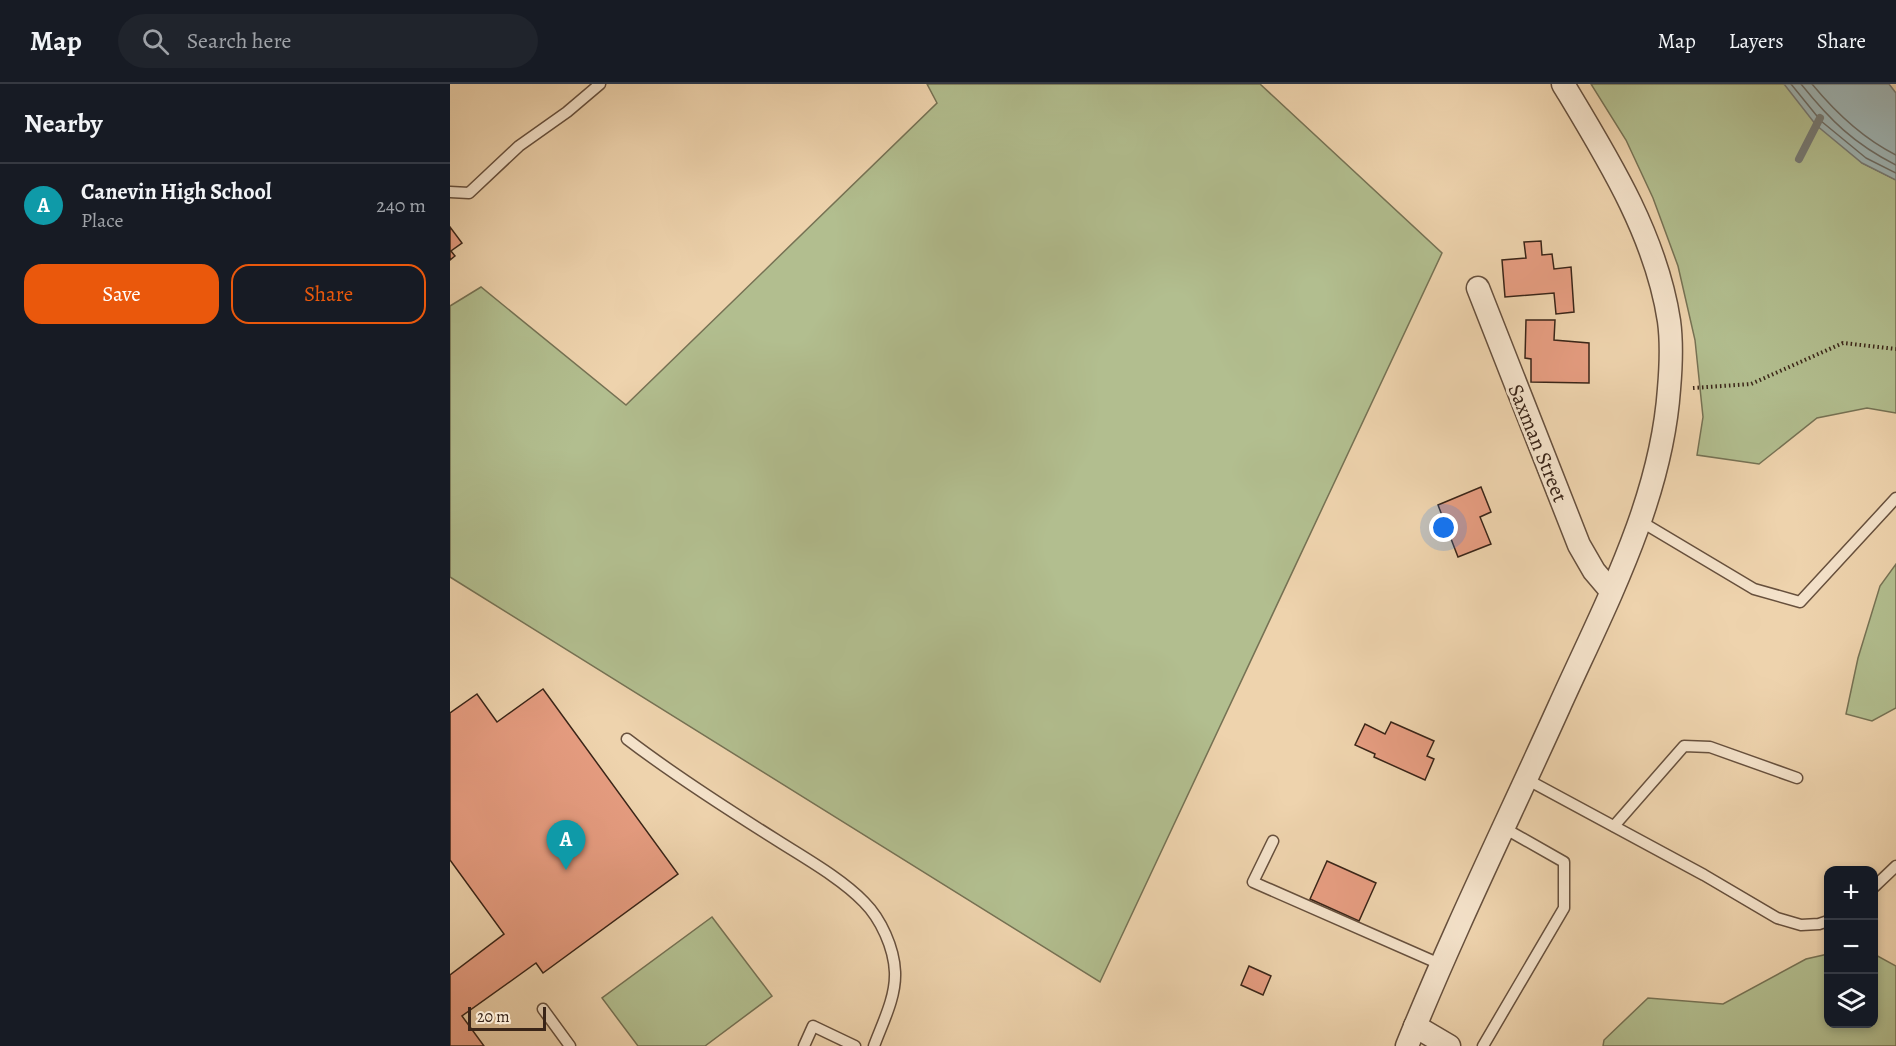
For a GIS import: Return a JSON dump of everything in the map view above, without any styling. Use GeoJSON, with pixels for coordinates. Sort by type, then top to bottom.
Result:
{"type":"FeatureCollection","features":[{"type":"Feature","properties":{"kind":"street"},"geometry":{"type":"LineString","coordinates":[[1449,1046],[1411,1036],[1611,591],[1640,521],[1658,462],[1668,411],[1671,365],[1669,322],[1658,272],[1632,208],[1594,136],[1563,84]]}},
{"type":"Feature","properties":{"kind":"street","name":"Saxman Street"},"geometry":{"type":"LineString","coordinates":[[1478,288],[1579,545],[1594,571],[1611,591]]}},
{"type":"Feature","properties":{"kind":"lane"},"geometry":{"type":"LineString","coordinates":[[450,192],[470,192],[519,146],[567,112],[600,84]]}},
{"type":"Feature","properties":{"kind":"lane"},"geometry":{"type":"LineString","coordinates":[[1640,521],[1754,589],[1800,602],[1896,498]]}},
{"type":"Feature","properties":{"kind":"lane"},"geometry":{"type":"LineString","coordinates":[[627,739],[677,777],[825,871],[864,902],[881,924],[892,954],[895,971],[894,988],[874,1046]]}},
{"type":"Feature","properties":{"kind":"lane"},"geometry":{"type":"LineString","coordinates":[[1614,826],[1684,746],[1710,747],[1797,778]]}},
{"type":"Feature","properties":{"kind":"lane"},"geometry":{"type":"LineString","coordinates":[[1526,779],[1704,874],[1777,918],[1801,925],[1824,922]]}},
{"type":"Feature","properties":{"kind":"lane"},"geometry":{"type":"LineString","coordinates":[[1483,1046],[1563,908],[1564,862],[1504,828]]}},
{"type":"Feature","properties":{"kind":"lane"},"geometry":{"type":"LineString","coordinates":[[1273,841],[1254,882],[1442,965]]}},
{"type":"Feature","properties":{"kind":"lane"},"geometry":{"type":"LineString","coordinates":[[1878,883],[1896,866]]}},
{"type":"Feature","properties":{"kind":"lane"},"geometry":{"type":"LineString","coordinates":[[543,1009],[570,1046]]}},
{"type":"Feature","properties":{"kind":"lane"},"geometry":{"type":"LineString","coordinates":[[804,1046],[813,1026],[855,1046]]}},
{"type":"Feature","properties":{"kind":"path"},"geometry":{"type":"LineString","coordinates":[[1670,389],[1751,384],[1843,342],[1896,349]]}},
{"type":"Feature","properties":{"kind":"green space"},"geometry":{"type":"Polygon","coordinates":[[[927,84],[1260,84],[1442,253],[1100,982],[450,577],[450,306],[481,287],[626,405],[937,103],[927,84]]]}},
{"type":"Feature","properties":{"kind":"green space"},"geometry":{"type":"Polygon","coordinates":[[[1591,84],[1785,84],[1862,163],[1896,180],[1896,413],[1867,408],[1817,418],[1759,464],[1697,455],[1703,417],[1695,340],[1678,266],[1653,198],[1626,140],[1591,84]]]}},
{"type":"Feature","properties":{"kind":"green space"},"geometry":{"type":"Polygon","coordinates":[[[1896,564],[1896,708],[1872,721],[1846,714],[1858,658],[1880,586],[1896,564]]]}},
{"type":"Feature","properties":{"kind":"green space"},"geometry":{"type":"Polygon","coordinates":[[[712,917],[772,996],[705,1046],[638,1046],[602,998],[712,917]]]}},
{"type":"Feature","properties":{"kind":"green space"},"geometry":{"type":"Polygon","coordinates":[[[1824,955],[1824,1028],[1878,1028],[1878,956],[1896,966],[1896,1046],[1603,1046],[1604,1040],[1648,998],[1723,1004],[1806,959],[1824,955]]]}},
{"type":"Feature","properties":{"kind":"water"},"geometry":{"type":"Polygon","coordinates":[[[1784,84],[1889,84],[1896,93],[1896,180],[1862,163],[1816,125],[1784,84]]]}},
{"type":"Feature","properties":{"kind":"building"},"geometry":{"type":"Polygon","coordinates":[[[450,227],[462,243],[451,251],[455,256],[450,260],[450,227]]]}},
{"type":"Feature","properties":{"kind":"building"},"geometry":{"type":"Polygon","coordinates":[[[1541,241],[1542,255],[1552,254],[1554,269],[1571,267],[1574,312],[1556,314],[1554,293],[1505,297],[1502,260],[1526,258],[1524,242],[1541,241]]]}},
{"type":"Feature","properties":{"kind":"building"},"geometry":{"type":"Polygon","coordinates":[[[1526,320],[1555,320],[1554,340],[1589,343],[1589,383],[1531,382],[1531,359],[1525,358],[1526,320]]]}},
{"type":"Feature","properties":{"kind":"building"},"geometry":{"type":"Polygon","coordinates":[[[1481,487],[1491,512],[1480,517],[1491,544],[1458,557],[1438,505],[1481,487]]]}},
{"type":"Feature","properties":{"kind":"building"},"geometry":{"type":"Polygon","coordinates":[[[543,689],[678,874],[543,973],[536,963],[462,1016],[484,1046],[450,1046],[450,975],[504,934],[450,860],[450,713],[477,694],[497,722],[543,689]]]}},
{"type":"Feature","properties":{"kind":"building"},"geometry":{"type":"Polygon","coordinates":[[[1391,722],[1434,741],[1427,756],[1434,759],[1425,780],[1374,757],[1375,754],[1355,745],[1365,724],[1385,734],[1391,722]]]}},
{"type":"Feature","properties":{"kind":"building"},"geometry":{"type":"Polygon","coordinates":[[[1327,861],[1376,883],[1359,921],[1310,899],[1327,861]]]}},
{"type":"Feature","properties":{"kind":"building"},"geometry":{"type":"Polygon","coordinates":[[[1249,966],[1271,976],[1263,995],[1241,985],[1249,966]]]}},
{"type":"Feature","properties":{"kind":"waterway"},"geometry":{"type":"LineString","coordinates":[[1799,159],[1820,118]]}},
{"type":"Feature","properties":{"kind":"place","name":"Canevin High School"},"geometry":{"type":"Point","coordinates":[566,870]}}]}
